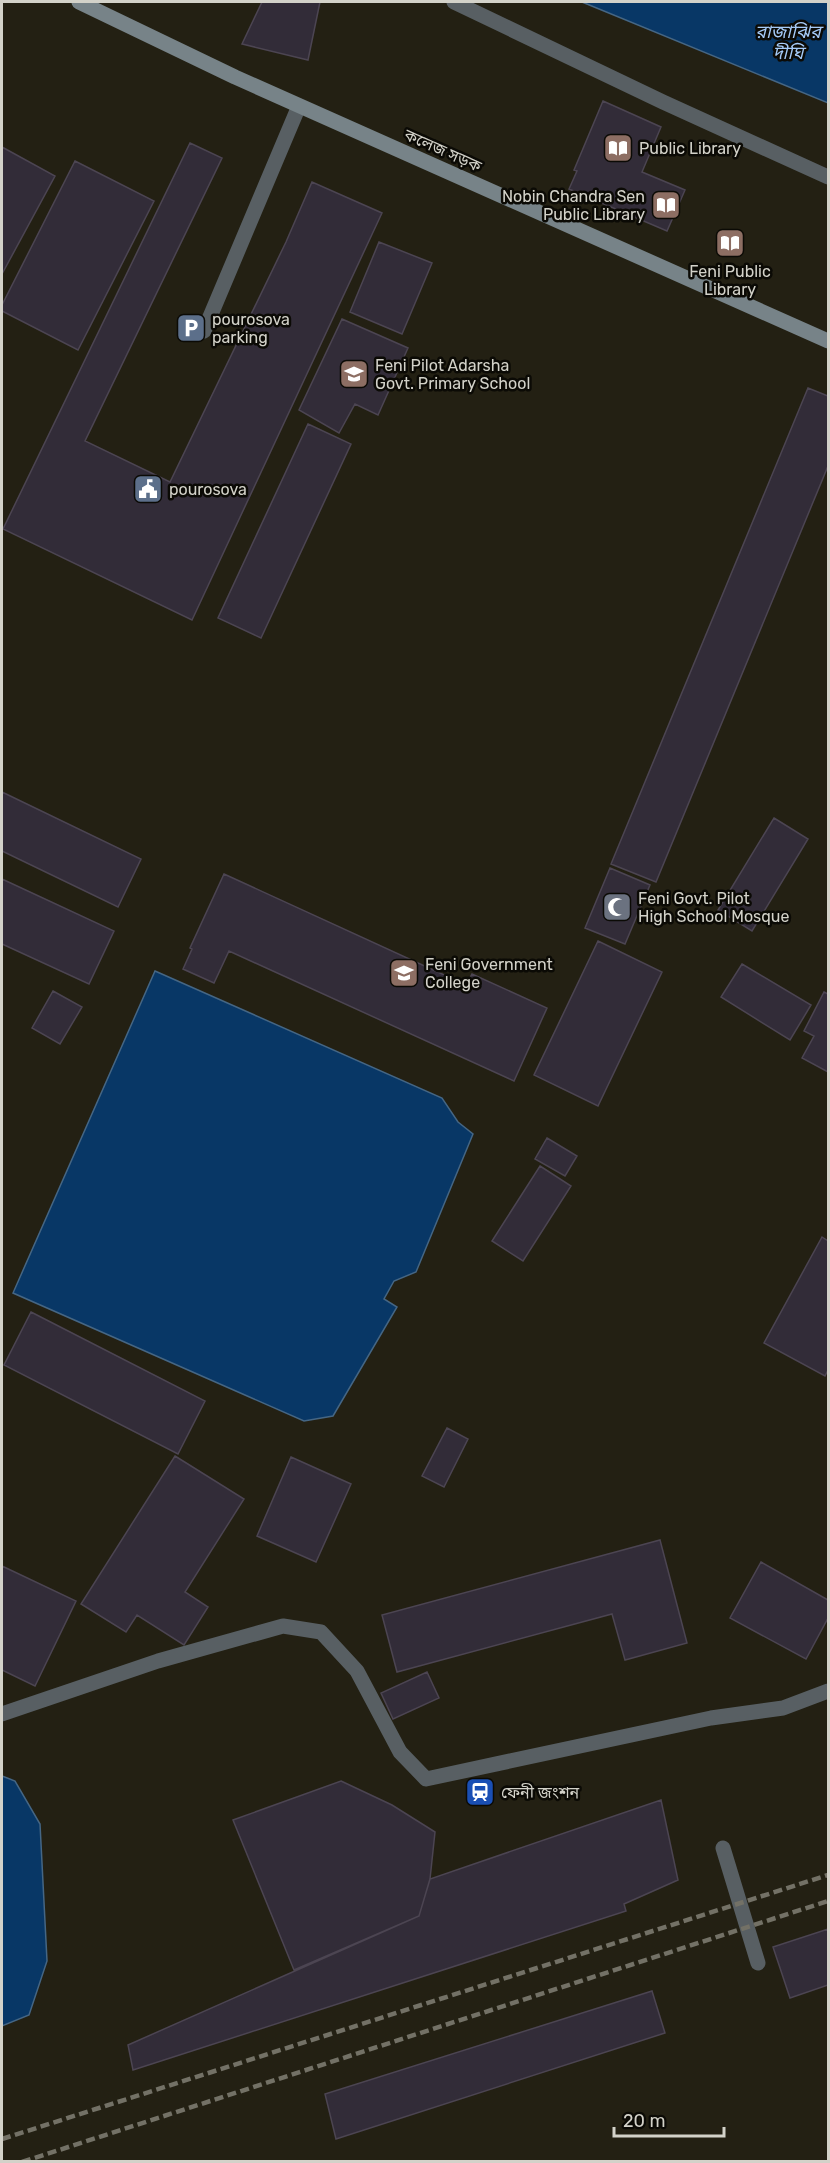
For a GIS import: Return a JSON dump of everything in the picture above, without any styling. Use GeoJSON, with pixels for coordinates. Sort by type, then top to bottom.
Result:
{"type":"FeatureCollection","features":[{"type":"Feature","properties":{"kind":"main road","name":"কলেজ সড়ক"},"geometry":{"type":"LineString","coordinates":[[79,2],[299,106],[828,341]]}},
{"type":"Feature","properties":{"kind":"street"},"geometry":{"type":"LineString","coordinates":[[454,2],[663,102],[828,177]]}},
{"type":"Feature","properties":{"kind":"street"},"geometry":{"type":"LineString","coordinates":[[204,331],[299,106]]}},
{"type":"Feature","properties":{"kind":"street"},"geometry":{"type":"LineString","coordinates":[[2,1714],[158,1661],[283,1626],[321,1632],[357,1671],[400,1752],[426,1779],[711,1718],[783,1708],[828,1692]]}},
{"type":"Feature","properties":{"kind":"street"},"geometry":{"type":"LineString","coordinates":[[723,1848],[758,1963]]}},
{"type":"Feature","properties":{"kind":"water","name":"রাজাঝির দীঘি"},"geometry":{"type":"Polygon","coordinates":[[[582,2],[828,2],[828,103],[582,2]]]}},
{"type":"Feature","properties":{"kind":"water"},"geometry":{"type":"Polygon","coordinates":[[[155,971],[442,1098],[458,1122],[473,1134],[416,1272],[394,1281],[384,1299],[397,1307],[333,1416],[304,1421],[13,1293],[155,971]]]}},
{"type":"Feature","properties":{"kind":"water"},"geometry":{"type":"Polygon","coordinates":[[[2,1776],[15,1781],[40,1824],[47,1961],[29,2015],[2,2026],[2,1776]]]}},
{"type":"Feature","properties":{"kind":"building"},"geometry":{"type":"Polygon","coordinates":[[[262,2],[320,2],[308,60],[242,44],[262,2]]]}},
{"type":"Feature","properties":{"kind":"building","name":"Public Library"},"geometry":{"type":"Polygon","coordinates":[[[603,101],[661,127],[642,172],[685,190],[667,231],[569,189],[577,171],[574,170],[603,101]]]}},
{"type":"Feature","properties":{"kind":"building"},"geometry":{"type":"Polygon","coordinates":[[[190,143],[222,158],[85,441],[170,482],[286,242],[312,182],[382,213],[192,620],[3,529],[190,143]]]}},
{"type":"Feature","properties":{"kind":"building"},"geometry":{"type":"Polygon","coordinates":[[[2,147],[55,176],[2,274],[2,147]]]}},
{"type":"Feature","properties":{"kind":"building"},"geometry":{"type":"Polygon","coordinates":[[[75,161],[154,201],[78,350],[2,311],[2,305],[75,161]]]}},
{"type":"Feature","properties":{"kind":"building","name":"Feni Pilot Adarsha Govt. Primary School"},"geometry":{"type":"Polygon","coordinates":[[[379,242],[432,263],[402,334],[350,312],[379,242]]]}},
{"type":"Feature","properties":{"kind":"building","name":"Feni Pilot Adarsha Govt. Primary School"},"geometry":{"type":"Polygon","coordinates":[[[342,319],[408,348],[378,415],[355,404],[339,433],[299,410],[342,319]]]}},
{"type":"Feature","properties":{"kind":"building"},"geometry":{"type":"Polygon","coordinates":[[[808,388],[828,396],[828,466],[656,882],[611,864],[808,388]]]}},
{"type":"Feature","properties":{"kind":"building"},"geometry":{"type":"Polygon","coordinates":[[[308,424],[351,444],[261,638],[218,618],[308,424]]]}},
{"type":"Feature","properties":{"kind":"building"},"geometry":{"type":"Polygon","coordinates":[[[2,792],[141,859],[118,907],[2,851],[2,792]]]}},
{"type":"Feature","properties":{"kind":"building"},"geometry":{"type":"Polygon","coordinates":[[[774,818],[808,839],[752,931],[718,910],[774,818]]]}},
{"type":"Feature","properties":{"kind":"building","name":"Feni Govt. Pilot High School Mosque"},"geometry":{"type":"Polygon","coordinates":[[[610,868],[650,885],[625,944],[585,928],[610,868]]]}},
{"type":"Feature","properties":{"kind":"building"},"geometry":{"type":"Polygon","coordinates":[[[224,874],[466,985],[472,974],[547,1008],[514,1081],[229,951],[214,983],[183,969],[192,949],[190,948],[224,874]]]}},
{"type":"Feature","properties":{"kind":"building"},"geometry":{"type":"Polygon","coordinates":[[[2,879],[114,931],[89,984],[2,944],[2,879]]]}},
{"type":"Feature","properties":{"kind":"building"},"geometry":{"type":"Polygon","coordinates":[[[598,941],[662,972],[598,1106],[534,1075],[598,941]]]}},
{"type":"Feature","properties":{"kind":"building"},"geometry":{"type":"Polygon","coordinates":[[[742,964],[811,1005],[790,1040],[721,997],[742,964]]]}},
{"type":"Feature","properties":{"kind":"building"},"geometry":{"type":"Polygon","coordinates":[[[53,991],[82,1007],[60,1044],[32,1028],[53,991]]]}},
{"type":"Feature","properties":{"kind":"building"},"geometry":{"type":"Polygon","coordinates":[[[824,992],[828,994],[828,1072],[802,1058],[814,1036],[804,1031],[824,992]]]}},
{"type":"Feature","properties":{"kind":"building"},"geometry":{"type":"Polygon","coordinates":[[[547,1138],[577,1156],[565,1176],[535,1159],[547,1138]]]}},
{"type":"Feature","properties":{"kind":"building"},"geometry":{"type":"Polygon","coordinates":[[[540,1166],[571,1186],[523,1261],[492,1241],[540,1166]]]}},
{"type":"Feature","properties":{"kind":"building"},"geometry":{"type":"Polygon","coordinates":[[[822,1237],[828,1241],[828,1370],[825,1376],[764,1343],[822,1237]]]}},
{"type":"Feature","properties":{"kind":"building"},"geometry":{"type":"Polygon","coordinates":[[[31,1312],[205,1401],[178,1454],[4,1365],[31,1312]]]}},
{"type":"Feature","properties":{"kind":"building"},"geometry":{"type":"Polygon","coordinates":[[[447,1428],[468,1439],[444,1487],[422,1476],[447,1428]]]}},
{"type":"Feature","properties":{"kind":"building"},"geometry":{"type":"Polygon","coordinates":[[[175,1456],[244,1499],[185,1592],[208,1607],[184,1645],[137,1615],[126,1632],[81,1604],[175,1456]]]}},
{"type":"Feature","properties":{"kind":"building"},"geometry":{"type":"Polygon","coordinates":[[[291,1457],[351,1484],[316,1562],[257,1536],[291,1457]]]}},
{"type":"Feature","properties":{"kind":"building"},"geometry":{"type":"Polygon","coordinates":[[[660,1540],[687,1643],[625,1660],[612,1614],[397,1672],[382,1615],[660,1540]]]}},
{"type":"Feature","properties":{"kind":"building"},"geometry":{"type":"Polygon","coordinates":[[[761,1562],[828,1600],[828,1618],[806,1659],[730,1618],[761,1562]]]}},
{"type":"Feature","properties":{"kind":"building"},"geometry":{"type":"Polygon","coordinates":[[[2,1566],[76,1601],[35,1686],[2,1670],[2,1566]]]}},
{"type":"Feature","properties":{"kind":"building"},"geometry":{"type":"Polygon","coordinates":[[[427,1672],[439,1698],[393,1719],[381,1693],[427,1672]]]}},
{"type":"Feature","properties":{"kind":"building"},"geometry":{"type":"Polygon","coordinates":[[[341,1781],[392,1805],[435,1832],[430,1879],[419,1916],[294,1970],[233,1820],[341,1781]]]}},
{"type":"Feature","properties":{"kind":"building"},"geometry":{"type":"Polygon","coordinates":[[[661,1800],[678,1880],[624,1904],[626,1911],[133,2070],[128,2045],[419,1916],[430,1879],[661,1800]]]}},
{"type":"Feature","properties":{"kind":"building"},"geometry":{"type":"Polygon","coordinates":[[[828,1929],[828,1985],[790,1998],[773,1947],[828,1929]]]}},
{"type":"Feature","properties":{"kind":"building"},"geometry":{"type":"Polygon","coordinates":[[[652,1991],[665,2033],[336,2139],[325,2094],[652,1991]]]}},
{"type":"Feature","properties":{"kind":"railway"},"geometry":{"type":"LineString","coordinates":[[2,2139],[828,1875]]}},
{"type":"Feature","properties":{"kind":"railway"},"geometry":{"type":"LineString","coordinates":[[22,2162],[828,1901]]}},
{"type":"Feature","properties":{"kind":"place","name":"Public Library"},"geometry":{"type":"Point","coordinates":[618,148]}},
{"type":"Feature","properties":{"kind":"place","name":"Nobin Chandra Sen Public Library"},"geometry":{"type":"Point","coordinates":[666,205]}},
{"type":"Feature","properties":{"kind":"place","name":"Feni Public Library"},"geometry":{"type":"Point","coordinates":[730,243]}},
{"type":"Feature","properties":{"kind":"place","name":"pourosova parking"},"geometry":{"type":"Point","coordinates":[191,328]}},
{"type":"Feature","properties":{"kind":"place","name":"Feni Pilot Adarsha Govt. Primary School"},"geometry":{"type":"Point","coordinates":[354,374]}},
{"type":"Feature","properties":{"kind":"place","name":"pourosova"},"geometry":{"type":"Point","coordinates":[148,489]}},
{"type":"Feature","properties":{"kind":"place","name":"Feni Govt. Pilot High School Mosque"},"geometry":{"type":"Point","coordinates":[617,907]}},
{"type":"Feature","properties":{"kind":"place","name":"Feni Government College"},"geometry":{"type":"Point","coordinates":[404,973]}},
{"type":"Feature","properties":{"kind":"place","name":"ফেনী জংশন"},"geometry":{"type":"Point","coordinates":[480,1792]}}]}
